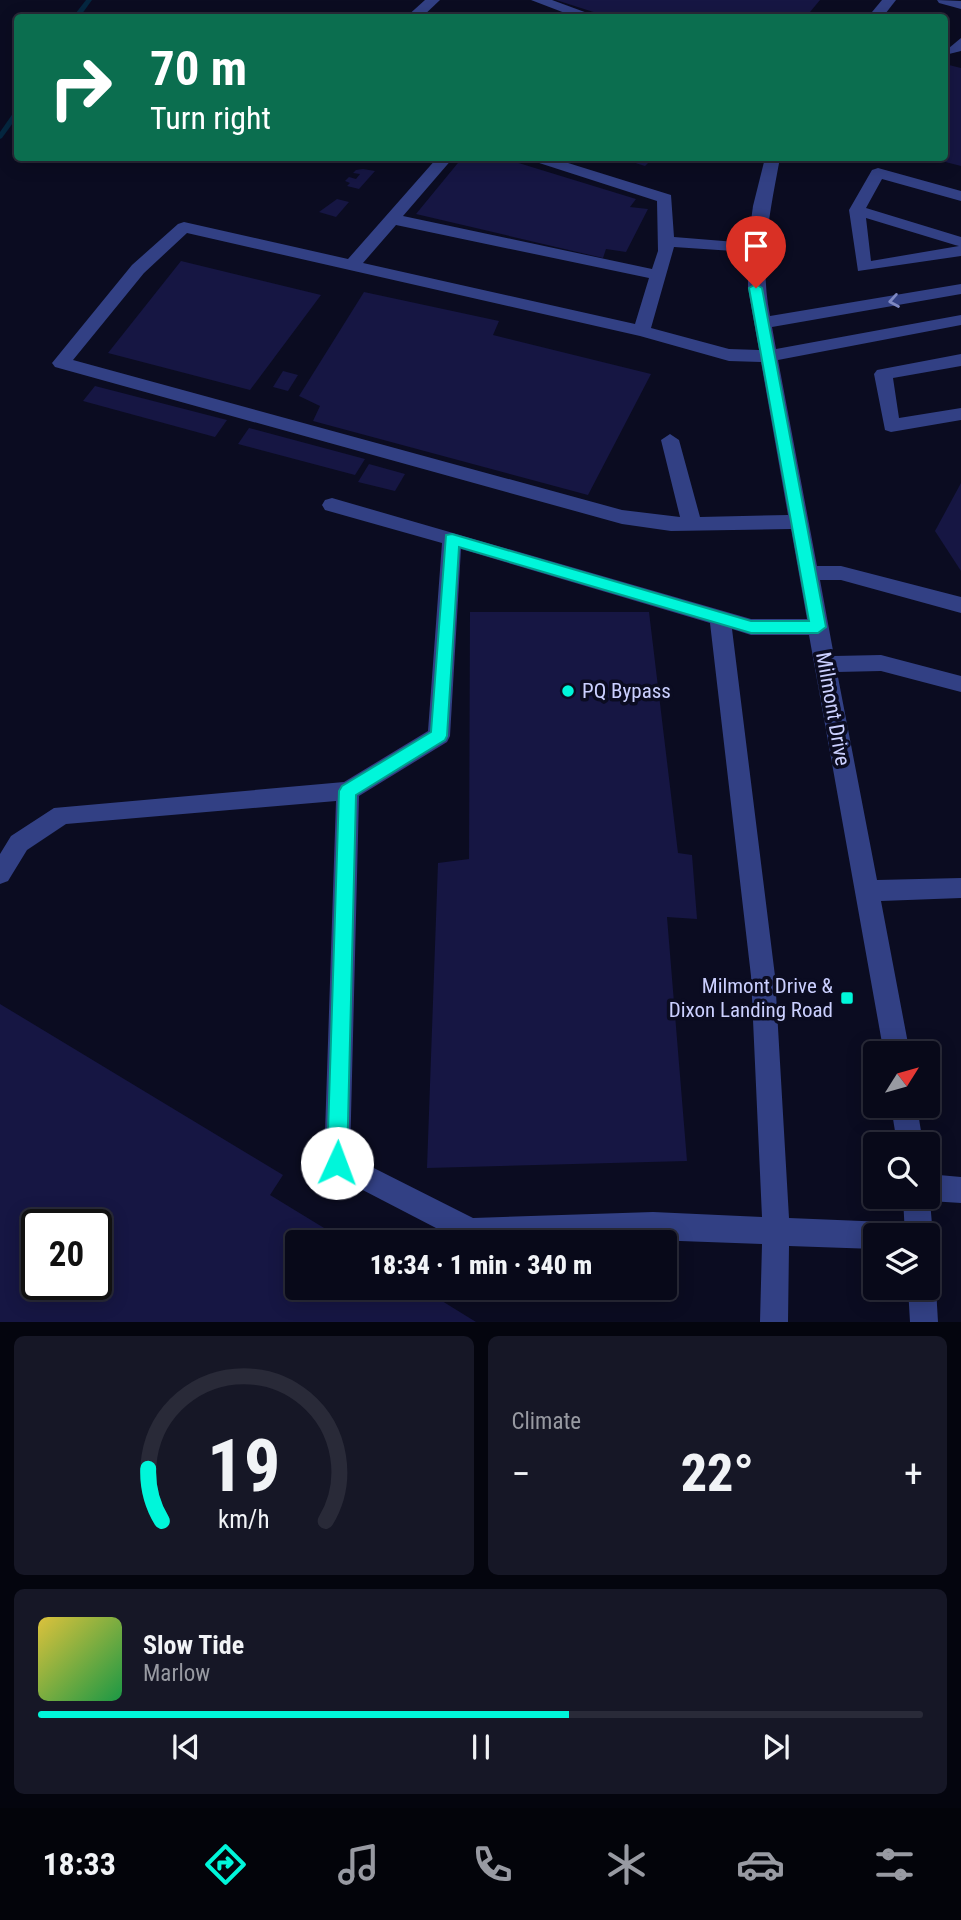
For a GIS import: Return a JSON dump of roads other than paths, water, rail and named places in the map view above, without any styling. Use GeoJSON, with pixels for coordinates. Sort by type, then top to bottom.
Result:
{"type":"FeatureCollection","features":[{"type":"Feature","properties":{"kind":"street"},"geometry":{"type":"LineString","coordinates":[[417,14],[433,0]]}},
{"type":"Feature","properties":{"kind":"street"},"geometry":{"type":"LineString","coordinates":[[538,0],[582,14]]}},
{"type":"Feature","properties":{"kind":"street"},"geometry":{"type":"LineString","coordinates":[[877,14],[889,0]]}},
{"type":"Feature","properties":{"kind":"street"},"geometry":{"type":"LineString","coordinates":[[944,0],[961,5]]}},
{"type":"Feature","properties":{"kind":"street"},"geometry":{"type":"LineString","coordinates":[[354,264],[442,161]]}},
{"type":"Feature","properties":{"kind":"street"},"geometry":{"type":"LineString","coordinates":[[548,161],[665,198],[666,241],[641,331]]}},
{"type":"Feature","properties":{"kind":"street","name":"Milmont Drive"},"geometry":{"type":"LineString","coordinates":[[772,161],[761,193],[754,248],[756,288],[895,1041]]}},
{"type":"Feature","properties":{"kind":"street"},"geometry":{"type":"LineString","coordinates":[[961,196],[878,173],[857,210],[864,267],[961,251]]}},
{"type":"Feature","properties":{"kind":"street"},"geometry":{"type":"LineString","coordinates":[[857,210],[961,242]]}},
{"type":"Feature","properties":{"kind":"street"},"geometry":{"type":"LineString","coordinates":[[392,219],[658,275]]}},
{"type":"Feature","properties":{"kind":"street"},"geometry":{"type":"LineString","coordinates":[[799,522],[692,524],[622,517],[61,363],[138,269],[184,227],[641,331],[729,355],[768,356],[961,320]]}},
{"type":"Feature","properties":{"kind":"street"},"geometry":{"type":"LineString","coordinates":[[666,241],[754,248]]}},
{"type":"Feature","properties":{"kind":"street"},"geometry":{"type":"LineString","coordinates":[[762,323],[961,289]]}},
{"type":"Feature","properties":{"kind":"street"},"geometry":{"type":"LineString","coordinates":[[961,360],[883,374],[891,426],[961,414]]}},
{"type":"Feature","properties":{"kind":"street"},"geometry":{"type":"LineString","coordinates":[[670,440],[692,524]]}},
{"type":"Feature","properties":{"kind":"street"},"geometry":{"type":"LineString","coordinates":[[332,505],[751,627],[818,627]]}},
{"type":"Feature","properties":{"kind":"street"},"geometry":{"type":"LineString","coordinates":[[0,874],[19,843],[62,816],[348,791],[439,736],[452,539]]}},
{"type":"Feature","properties":{"kind":"street"},"geometry":{"type":"LineString","coordinates":[[808,573],[841,573],[961,605]]}},
{"type":"Feature","properties":{"kind":"street"},"geometry":{"type":"LineString","coordinates":[[720,618],[763,976],[776,1231],[774,1321]]}},
{"type":"Feature","properties":{"kind":"street"},"geometry":{"type":"LineString","coordinates":[[825,664],[881,663],[961,684]]}},
{"type":"Feature","properties":{"kind":"street"},"geometry":{"type":"LineString","coordinates":[[348,791],[337,1163],[471,1232],[653,1226],[863,1235]]}},
{"type":"Feature","properties":{"kind":"street"},"geometry":{"type":"LineString","coordinates":[[867,891],[961,888]]}},
{"type":"Feature","properties":{"kind":"street"},"geometry":{"type":"LineString","coordinates":[[940,1188],[961,1190]]}},
{"type":"Feature","properties":{"kind":"street"},"geometry":{"type":"LineString","coordinates":[[923,1300],[924,1321]]}},
{"type":"Feature","properties":{"kind":"waterway"},"geometry":{"type":"LineString","coordinates":[[78,14],[89,0]]}},
{"type":"Feature","properties":{"kind":"waterway"},"geometry":{"type":"LineString","coordinates":[[0,137],[14,116]]}},
{"type":"Feature","properties":{"kind":"place","name":"PQ Bypass"},"geometry":{"type":"Point","coordinates":[568,691]}},
{"type":"Feature","properties":{"kind":"place","name":"Milmont Drive & Dixon Landing Road"},"geometry":{"type":"Point","coordinates":[847,998]}}]}
